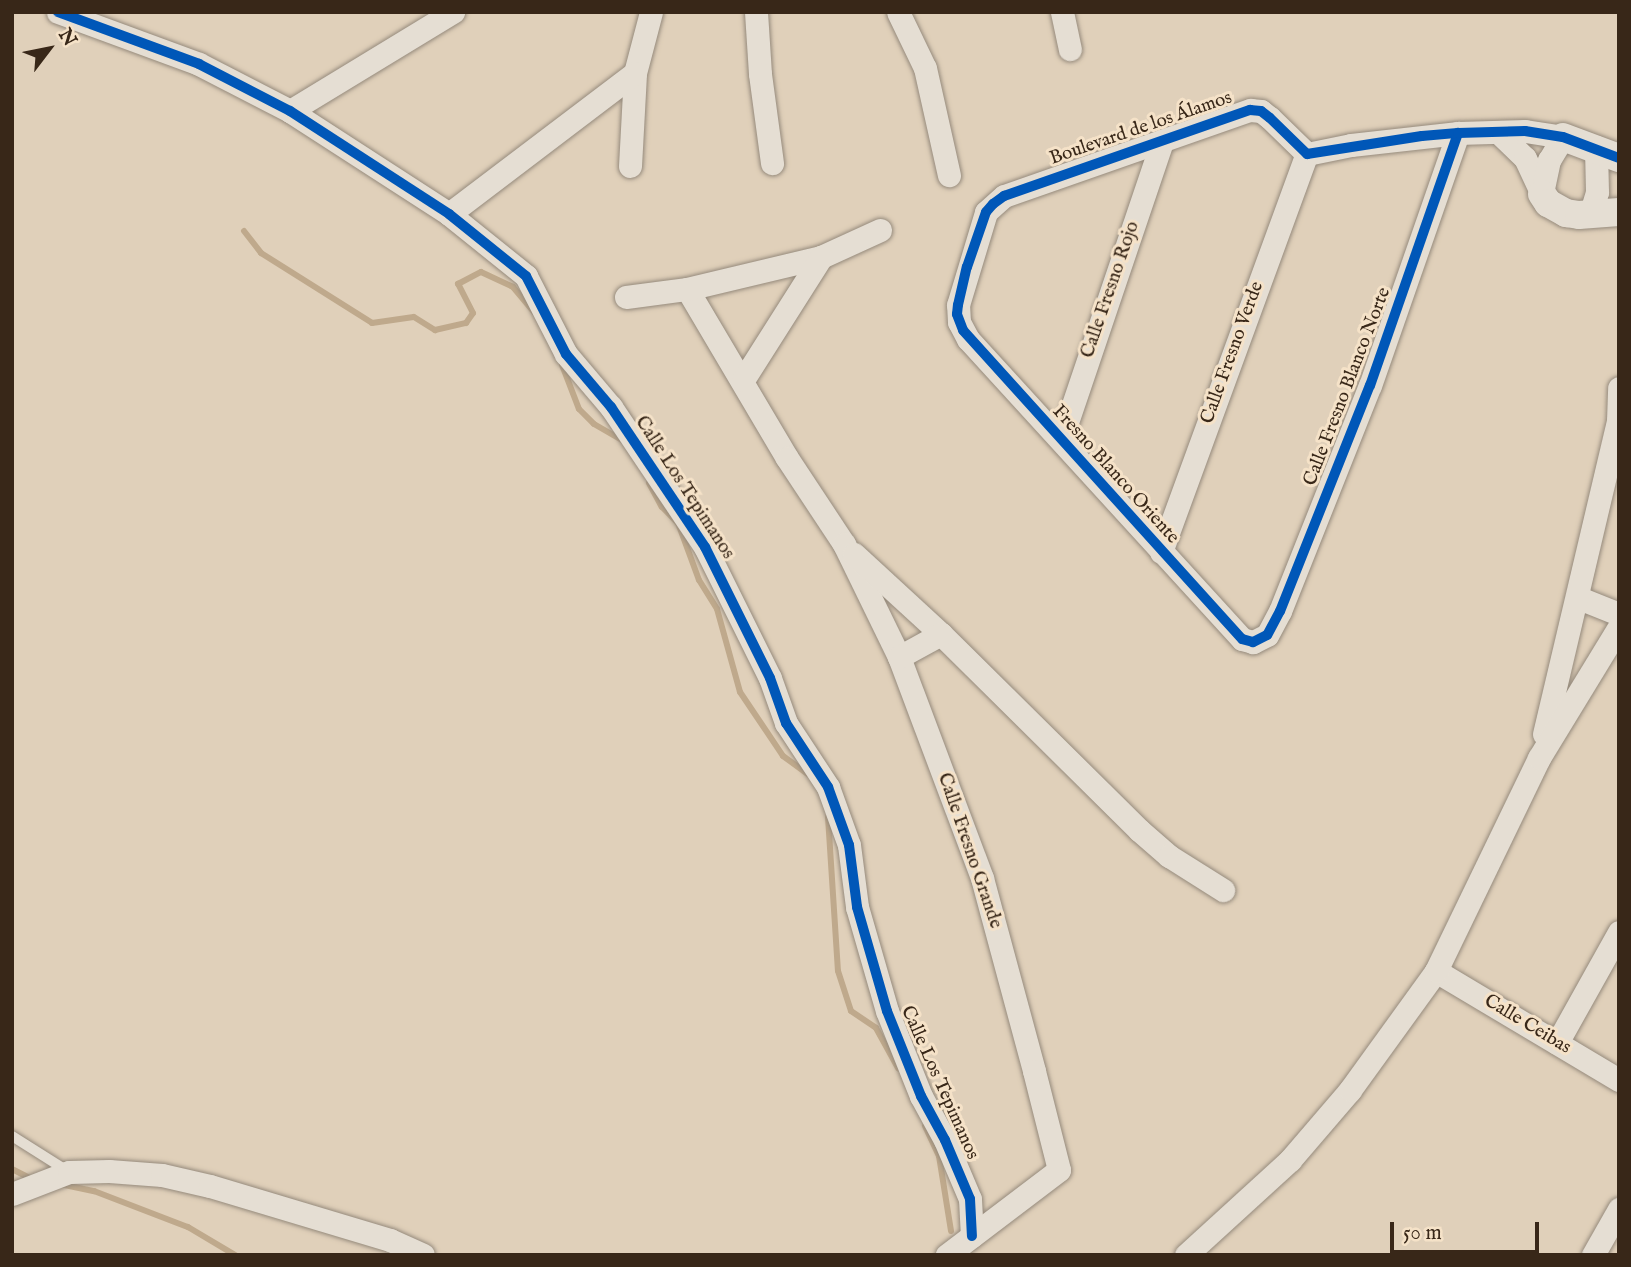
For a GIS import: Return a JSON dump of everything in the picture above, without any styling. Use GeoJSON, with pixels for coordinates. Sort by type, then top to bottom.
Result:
{"type":"FeatureCollection","features":[{"type":"Feature","properties":{"kind":"street","name":"Calle Los Tepimanos"},"geometry":{"type":"LineString","coordinates":[[58,12],[85,18],[199,64],[290,111],[449,214],[526,276],[566,354],[611,407],[705,547],[770,678],[786,723],[828,787],[849,845],[857,906],[887,1012],[921,1097],[945,1140],[970,1199],[972,1236]]}},
{"type":"Feature","properties":{"kind":"street"},"geometry":{"type":"LineString","coordinates":[[290,111],[453,12]]}},
{"type":"Feature","properties":{"kind":"street"},"geometry":{"type":"LineString","coordinates":[[630,166],[635,73],[651,12]]}},
{"type":"Feature","properties":{"kind":"street"},"geometry":{"type":"LineString","coordinates":[[756,12],[760,74],[772,163]]}},
{"type":"Feature","properties":{"kind":"street"},"geometry":{"type":"LineString","coordinates":[[898,12],[925,68],[938,115],[949,175]]}},
{"type":"Feature","properties":{"kind":"street"},"geometry":{"type":"LineString","coordinates":[[1062,12],[1070,49]]}},
{"type":"Feature","properties":{"kind":"street"},"geometry":{"type":"LineString","coordinates":[[449,214],[635,73]]}},
{"type":"Feature","properties":{"kind":"street","name":"Boulevard de los Álamos"},"geometry":{"type":"LineString","coordinates":[[959,321],[958,305],[967,267],[986,212],[1004,197],[1250,110],[1261,111],[1307,154]]}},
{"type":"Feature","properties":{"kind":"street"},"geometry":{"type":"LineString","coordinates":[[1498,132],[1525,158],[1542,194],[1557,209],[1590,215],[1619,212]]}},
{"type":"Feature","properties":{"kind":"street"},"geometry":{"type":"LineString","coordinates":[[1307,154],[1351,145],[1458,133],[1544,132],[1607,153],[1590,215]]}},
{"type":"Feature","properties":{"kind":"street","name":"Calle Fresno Blanco Norte"},"geometry":{"type":"LineString","coordinates":[[1253,642],[1272,630],[1280,611],[1370,385],[1458,133]]}},
{"type":"Feature","properties":{"kind":"street"},"geometry":{"type":"LineString","coordinates":[[1542,194],[1549,160],[1563,137]]}},
{"type":"Feature","properties":{"kind":"street","name":"Calle Fresno Rojo"},"geometry":{"type":"LineString","coordinates":[[1061,440],[1162,141]]}},
{"type":"Feature","properties":{"kind":"street","name":"Calle Fresno Verde"},"geometry":{"type":"LineString","coordinates":[[1161,552],[1307,154]]}},
{"type":"Feature","properties":{"kind":"street"},"geometry":{"type":"LineString","coordinates":[[626,297],[687,289],[821,257],[880,230]]}},
{"type":"Feature","properties":{"kind":"street"},"geometry":{"type":"LineString","coordinates":[[743,380],[821,257]]}},
{"type":"Feature","properties":{"kind":"street","name":"Calle Fresno Grande"},"geometry":{"type":"LineString","coordinates":[[687,289],[787,458],[844,544],[899,657],[982,878],[1059,1170],[972,1236]]}},
{"type":"Feature","properties":{"kind":"street","name":"Fresno Blanco Oriente"},"geometry":{"type":"LineString","coordinates":[[959,321],[968,339],[1234,633],[1253,642]]}},
{"type":"Feature","properties":{"kind":"street"},"geometry":{"type":"LineString","coordinates":[[1538,758],[1579,598],[1618,421],[1619,388]]}},
{"type":"Feature","properties":{"kind":"street","name":"Calle Fresno Grande"},"geometry":{"type":"LineString","coordinates":[[844,544],[941,634],[1139,830],[1168,856],[1223,890]]}},
{"type":"Feature","properties":{"kind":"street"},"geometry":{"type":"LineString","coordinates":[[1579,598],[1619,614]]}},
{"type":"Feature","properties":{"kind":"street"},"geometry":{"type":"LineString","coordinates":[[1186,1255],[1250,1200],[1290,1160],[1350,1090],[1436,971],[1538,758],[1619,627]]}},
{"type":"Feature","properties":{"kind":"street"},"geometry":{"type":"LineString","coordinates":[[899,657],[941,634]]}},
{"type":"Feature","properties":{"kind":"street"},"geometry":{"type":"LineString","coordinates":[[1557,1043],[1619,932]]}},
{"type":"Feature","properties":{"kind":"street","name":"Calle Ceibas"},"geometry":{"type":"LineString","coordinates":[[1436,971],[1619,1080]]}},
{"type":"Feature","properties":{"kind":"street"},"geometry":{"type":"LineString","coordinates":[[12,1194],[69,1172],[109,1171],[162,1175],[210,1186],[390,1240],[423,1255]]}},
{"type":"Feature","properties":{"kind":"street"},"geometry":{"type":"LineString","coordinates":[[1593,1255],[1619,1209]]}},
{"type":"Feature","properties":{"kind":"street"},"geometry":{"type":"LineString","coordinates":[[947,1255],[972,1236]]}},
{"type":"Feature","properties":{"kind":"lane"},"geometry":{"type":"LineString","coordinates":[[12,1136],[69,1172]]}},
{"type":"Feature","properties":{"kind":"waterway"},"geometry":{"type":"LineString","coordinates":[[244,231],[261,253],[372,323],[414,317],[435,330],[466,323],[473,313],[458,284],[481,272],[513,287],[534,312]]}},
{"type":"Feature","properties":{"kind":"waterway"},"geometry":{"type":"LineString","coordinates":[[562,365],[579,409],[594,424],[625,442]]}},
{"type":"Feature","properties":{"kind":"waterway"},"geometry":{"type":"LineString","coordinates":[[649,483],[662,507],[678,523],[699,580],[717,609],[740,692],[783,756],[808,774]]}},
{"type":"Feature","properties":{"kind":"waterway"},"geometry":{"type":"LineString","coordinates":[[828,817],[838,971],[851,1011],[876,1028],[898,1068]]}},
{"type":"Feature","properties":{"kind":"waterway"},"geometry":{"type":"LineString","coordinates":[[925,1126],[939,1156],[951,1231]]}},
{"type":"Feature","properties":{"kind":"waterway"},"geometry":{"type":"LineString","coordinates":[[12,1169],[32,1179]]}},
{"type":"Feature","properties":{"kind":"waterway"},"geometry":{"type":"LineString","coordinates":[[60,1184],[94,1191],[188,1227],[235,1255]]}},
{"type":"Feature","properties":{"kind":"cycle path"},"geometry":{"type":"LineString","coordinates":[[58,12],[199,64],[290,111],[449,214],[526,276],[566,354],[611,407],[705,547],[770,678],[786,723],[828,787],[849,845],[857,907],[887,1011],[921,1096],[945,1140],[970,1199],[972,1236]]}},
{"type":"Feature","properties":{"kind":"cycle path"},"geometry":{"type":"LineString","coordinates":[[1458,133],[1370,385],[1280,611],[1267,635],[1253,642],[1242,639],[963,330],[957,314],[958,305],[967,267],[986,212],[1004,196],[1250,110],[1261,111],[1307,154],[1422,136],[1458,133],[1525,131],[1563,137],[1619,158]]}}]}
